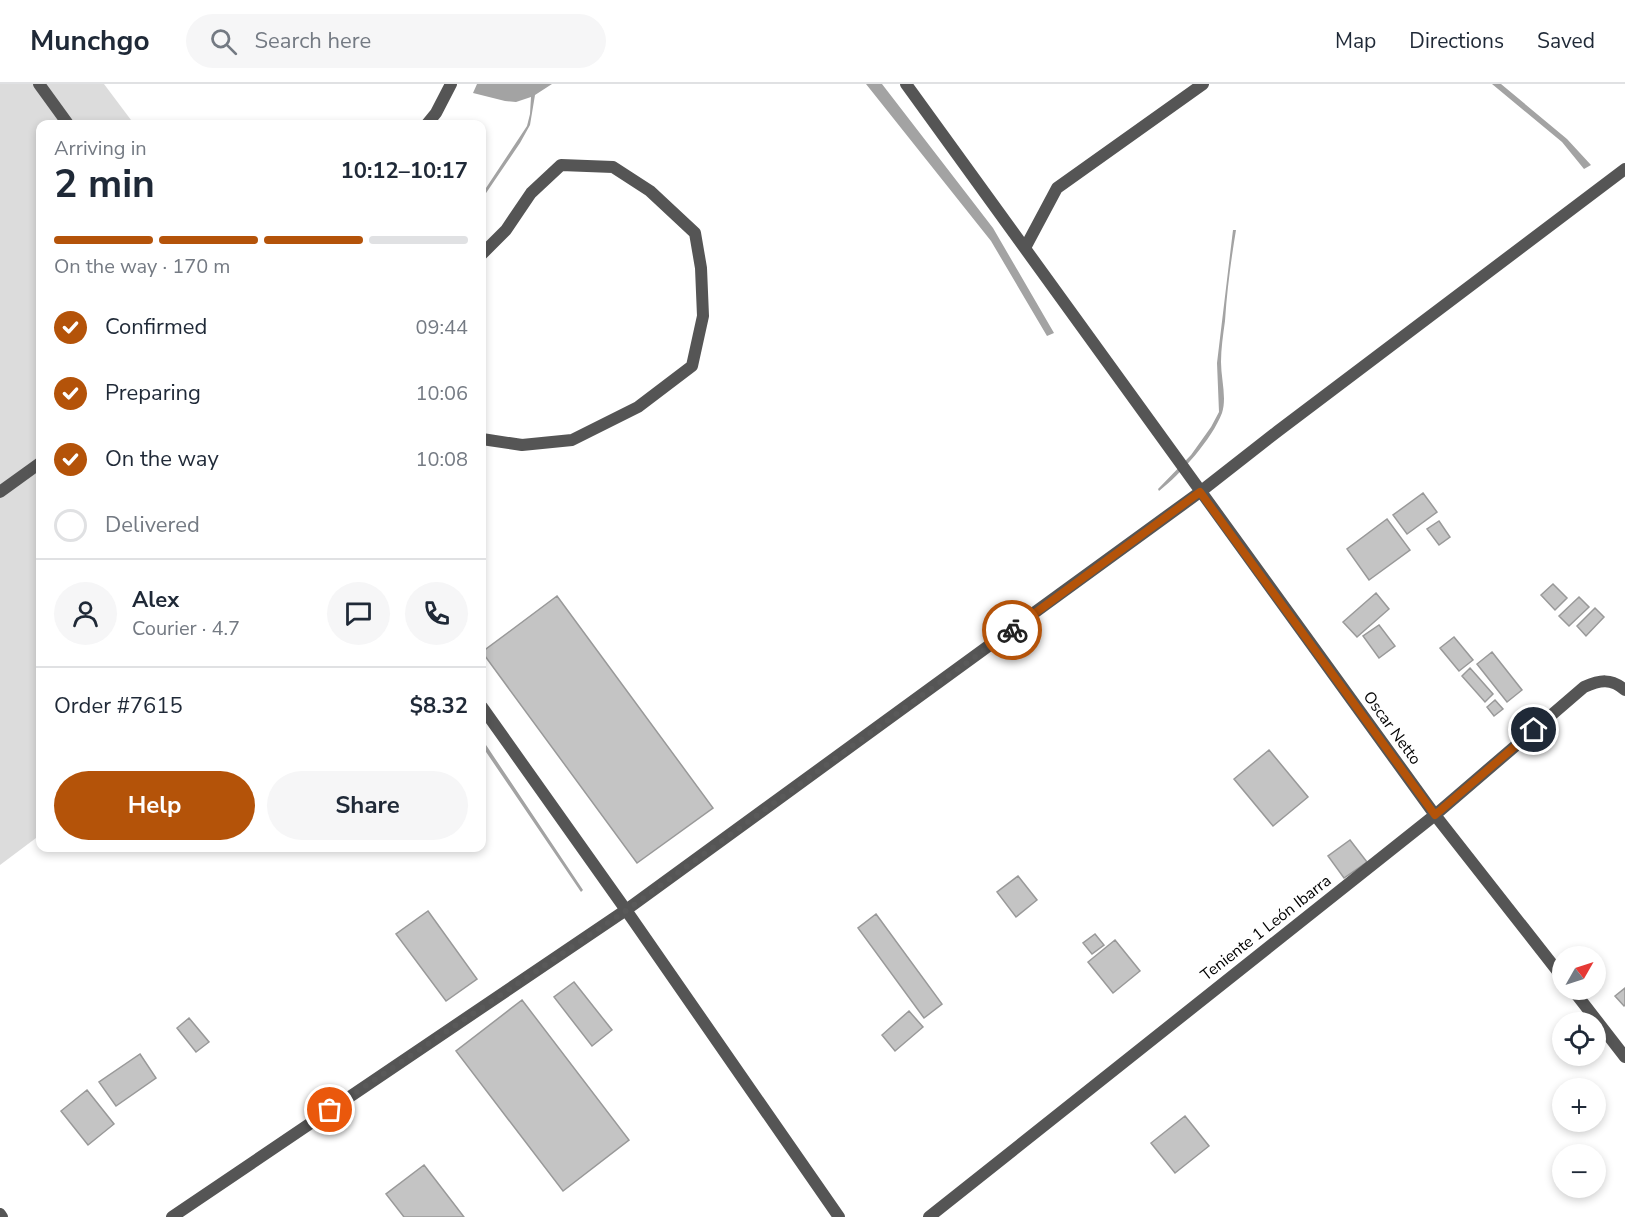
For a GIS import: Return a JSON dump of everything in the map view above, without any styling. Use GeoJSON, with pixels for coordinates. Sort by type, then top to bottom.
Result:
{"type":"FeatureCollection","features":[{"type":"Feature","properties":{"kind":"street"},"geometry":{"type":"LineString","coordinates":[[39,84],[65,120]]}},
{"type":"Feature","properties":{"kind":"street"},"geometry":{"type":"LineString","coordinates":[[430,120],[451,84]]}},
{"type":"Feature","properties":{"kind":"street","name":"Oscar Netto"},"geometry":{"type":"LineString","coordinates":[[906,84],[1435,815],[1552,964]]}},
{"type":"Feature","properties":{"kind":"street"},"geometry":{"type":"LineString","coordinates":[[1025,248],[1057,188],[1203,84]]}},
{"type":"Feature","properties":{"kind":"street"},"geometry":{"type":"LineString","coordinates":[[486,250],[506,230],[531,193],[561,165],[613,167],[650,191],[695,233],[701,268],[703,316],[692,366],[638,407],[572,440],[522,445],[486,440]]}},
{"type":"Feature","properties":{"kind":"street"},"geometry":{"type":"LineString","coordinates":[[172,1217],[627,910],[1200,492],[1625,169]]}},
{"type":"Feature","properties":{"kind":"street"},"geometry":{"type":"LineString","coordinates":[[0,492],[36,466]]}},
{"type":"Feature","properties":{"kind":"street","name":"Teniente 1 León Ibarra"},"geometry":{"type":"LineString","coordinates":[[929,1217],[1435,815],[1584,687],[1606,680],[1625,690]]}},
{"type":"Feature","properties":{"kind":"street"},"geometry":{"type":"LineString","coordinates":[[486,713],[627,910],[839,1217]]}},
{"type":"Feature","properties":{"kind":"street"},"geometry":{"type":"LineString","coordinates":[[1581,1000],[1625,1057]]}},
{"type":"Feature","properties":{"kind":"shaded area"},"geometry":{"type":"Polygon","coordinates":[[[0,84],[104,84],[131,120],[36,120],[36,838],[0,865],[0,84]]]}},
{"type":"Feature","properties":{"kind":"shaded area"},"geometry":{"type":"Polygon","coordinates":[[[477,84],[552,84],[535,95],[530,125],[486,193],[486,188],[527,126],[531,97],[516,102],[473,93],[477,84]]]}},
{"type":"Feature","properties":{"kind":"shaded area"},"geometry":{"type":"Polygon","coordinates":[[[866,84],[882,84],[993,228],[1054,333],[1047,336],[991,241],[866,84]]]}},
{"type":"Feature","properties":{"kind":"shaded area"},"geometry":{"type":"Polygon","coordinates":[[[1492,84],[1501,84],[1567,139],[1591,165],[1584,169],[1562,142],[1492,84]]]}},
{"type":"Feature","properties":{"kind":"shaded area"},"geometry":{"type":"Polygon","coordinates":[[[1233,230],[1236,230],[1221,352],[1224,401],[1222,413],[1211,434],[1195,455],[1159,491],[1158,489],[1191,455],[1219,412],[1217,363],[1233,230]]]}},
{"type":"Feature","properties":{"kind":"shaded area"},"geometry":{"type":"Polygon","coordinates":[[[486,745],[583,890],[581,892],[486,752],[486,745]]]}},
{"type":"Feature","properties":{"kind":"building"},"geometry":{"type":"Polygon","coordinates":[[[1423,493],[1437,512],[1407,534],[1393,515],[1423,493]]]}},
{"type":"Feature","properties":{"kind":"building"},"geometry":{"type":"Polygon","coordinates":[[[1387,519],[1410,550],[1369,580],[1347,549],[1387,519]]]}},
{"type":"Feature","properties":{"kind":"building"},"geometry":{"type":"Polygon","coordinates":[[[1439,521],[1450,537],[1439,545],[1427,529],[1439,521]]]}},
{"type":"Feature","properties":{"kind":"building"},"geometry":{"type":"Polygon","coordinates":[[[1553,584],[1567,598],[1555,610],[1541,595],[1553,584]]]}},
{"type":"Feature","properties":{"kind":"building"},"geometry":{"type":"Polygon","coordinates":[[[1376,593],[1389,609],[1357,637],[1343,622],[1376,593]]]}},
{"type":"Feature","properties":{"kind":"building"},"geometry":{"type":"Polygon","coordinates":[[[557,596],[713,808],[637,863],[486,657],[486,649],[557,596]]]}},
{"type":"Feature","properties":{"kind":"building"},"geometry":{"type":"Polygon","coordinates":[[[1579,597],[1589,607],[1569,626],[1559,616],[1579,597]]]}},
{"type":"Feature","properties":{"kind":"building"},"geometry":{"type":"Polygon","coordinates":[[[1595,608],[1604,617],[1586,636],[1577,626],[1595,608]]]}},
{"type":"Feature","properties":{"kind":"building"},"geometry":{"type":"Polygon","coordinates":[[[1379,625],[1395,646],[1379,658],[1363,636],[1379,625]]]}},
{"type":"Feature","properties":{"kind":"building"},"geometry":{"type":"Polygon","coordinates":[[[1454,637],[1473,660],[1459,671],[1440,648],[1454,637]]]}},
{"type":"Feature","properties":{"kind":"building"},"geometry":{"type":"Polygon","coordinates":[[[1492,652],[1522,690],[1507,702],[1477,664],[1492,652]]]}},
{"type":"Feature","properties":{"kind":"building"},"geometry":{"type":"Polygon","coordinates":[[[1470,668],[1493,694],[1485,702],[1462,676],[1470,668]]]}},
{"type":"Feature","properties":{"kind":"building"},"geometry":{"type":"Polygon","coordinates":[[[1495,700],[1503,709],[1494,716],[1487,707],[1495,700]]]}},
{"type":"Feature","properties":{"kind":"building"},"geometry":{"type":"Polygon","coordinates":[[[1269,750],[1308,797],[1273,826],[1234,779],[1269,750]]]}},
{"type":"Feature","properties":{"kind":"building"},"geometry":{"type":"Polygon","coordinates":[[[1350,840],[1367,862],[1344,878],[1328,856],[1350,840]]]}},
{"type":"Feature","properties":{"kind":"building"},"geometry":{"type":"Polygon","coordinates":[[[1018,876],[1037,900],[1016,917],[997,892],[1018,876]]]}},
{"type":"Feature","properties":{"kind":"building"},"geometry":{"type":"Polygon","coordinates":[[[428,911],[477,979],[446,1001],[396,934],[428,911]]]}},
{"type":"Feature","properties":{"kind":"building"},"geometry":{"type":"Polygon","coordinates":[[[876,914],[942,1004],[924,1018],[858,928],[876,914]]]}},
{"type":"Feature","properties":{"kind":"building"},"geometry":{"type":"Polygon","coordinates":[[[1095,934],[1104,945],[1092,954],[1083,943],[1095,934]]]}},
{"type":"Feature","properties":{"kind":"building"},"geometry":{"type":"Polygon","coordinates":[[[1115,940],[1140,971],[1113,993],[1088,962],[1115,940]]]}},
{"type":"Feature","properties":{"kind":"building"},"geometry":{"type":"Polygon","coordinates":[[[574,982],[612,1030],[592,1046],[554,997],[574,982]]]}},
{"type":"Feature","properties":{"kind":"building"},"geometry":{"type":"Polygon","coordinates":[[[1625,988],[1625,1005],[1624,1006],[1615,996],[1625,988]]]}},
{"type":"Feature","properties":{"kind":"building"},"geometry":{"type":"Polygon","coordinates":[[[522,1000],[629,1140],[563,1191],[456,1051],[522,1000]]]}},
{"type":"Feature","properties":{"kind":"building"},"geometry":{"type":"Polygon","coordinates":[[[909,1011],[923,1027],[895,1051],[882,1035],[909,1011]]]}},
{"type":"Feature","properties":{"kind":"building"},"geometry":{"type":"Polygon","coordinates":[[[189,1018],[209,1042],[196,1052],[177,1028],[189,1018]]]}},
{"type":"Feature","properties":{"kind":"building"},"geometry":{"type":"Polygon","coordinates":[[[140,1054],[156,1078],[116,1106],[99,1082],[140,1054]]]}},
{"type":"Feature","properties":{"kind":"building"},"geometry":{"type":"Polygon","coordinates":[[[87,1090],[114,1124],[88,1145],[61,1111],[87,1090]]]}},
{"type":"Feature","properties":{"kind":"building"},"geometry":{"type":"Polygon","coordinates":[[[1185,1116],[1209,1146],[1175,1173],[1151,1143],[1185,1116]]]}},
{"type":"Feature","properties":{"kind":"building"},"geometry":{"type":"Polygon","coordinates":[[[424,1165],[464,1217],[404,1217],[386,1194],[424,1165]]]}},
{"type":"Feature","properties":{"kind":"way so far"},"geometry":{"type":"LineString","coordinates":[[330,1110],[627,910],[1012,630]]}},
{"type":"Feature","properties":{"kind":"route"},"geometry":{"type":"LineString","coordinates":[[1012,630],[1200,492],[1435,815],[1534,730]]}}]}
